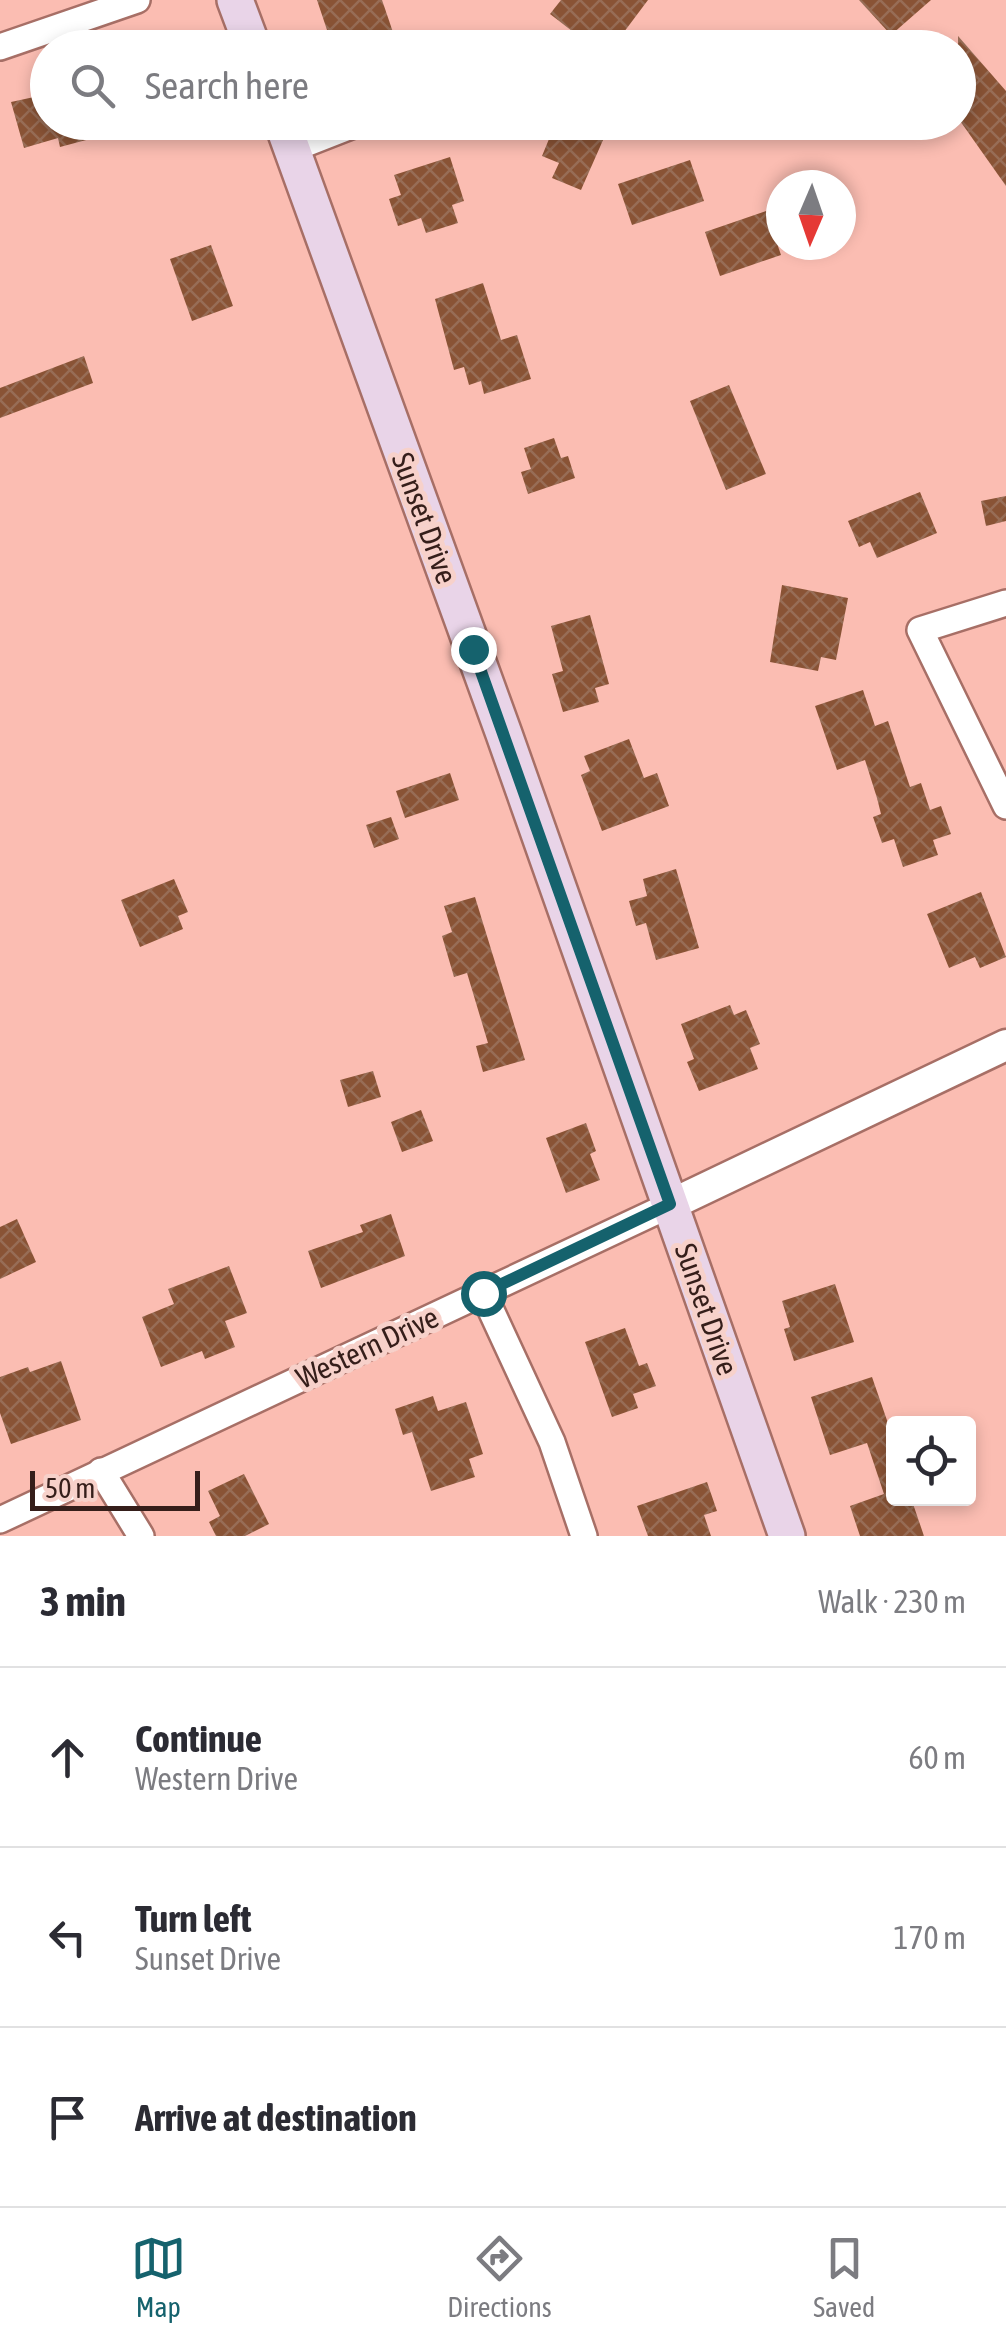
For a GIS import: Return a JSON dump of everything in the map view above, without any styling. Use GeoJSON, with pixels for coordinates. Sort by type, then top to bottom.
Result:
{"type":"FeatureCollection","features":[{"type":"Feature","properties":{"kind":"main road"},"geometry":{"type":"LineString","coordinates":[[235,0],[246,30]]}},
{"type":"Feature","properties":{"kind":"main road","name":"Sunset Drive"},"geometry":{"type":"LineString","coordinates":[[288,140],[787,1536]]}},
{"type":"Feature","properties":{"kind":"street"},"geometry":{"type":"LineString","coordinates":[[50,30],[137,0]]}},
{"type":"Feature","properties":{"kind":"street"},"geometry":{"type":"LineString","coordinates":[[0,47],[30,37]]}},
{"type":"Feature","properties":{"kind":"street"},"geometry":{"type":"LineString","coordinates":[[1006,604],[920,630],[1006,806]]}},
{"type":"Feature","properties":{"kind":"street","name":"Western Drive"},"geometry":{"type":"LineString","coordinates":[[0,1520],[1006,1045]]}},
{"type":"Feature","properties":{"kind":"street"},"geometry":{"type":"LineString","coordinates":[[483,1293],[552,1442],[584,1536]]}},
{"type":"Feature","properties":{"kind":"street"},"geometry":{"type":"LineString","coordinates":[[100,1471],[141,1536]]}},
{"type":"Feature","properties":{"kind":"building"},"geometry":{"type":"Polygon","coordinates":[[[317,0],[382,0],[392,30],[327,30],[317,0]]]}},
{"type":"Feature","properties":{"kind":"building"},"geometry":{"type":"Polygon","coordinates":[[[561,0],[648,0],[626,30],[571,30],[550,14],[561,0]]]}},
{"type":"Feature","properties":{"kind":"building"},"geometry":{"type":"Polygon","coordinates":[[[859,0],[931,0],[897,30],[886,30],[859,0]]]}},
{"type":"Feature","properties":{"kind":"building"},"geometry":{"type":"Polygon","coordinates":[[[976,57],[1006,91],[1006,186],[974,140],[976,57]]]}},
{"type":"Feature","properties":{"kind":"building"},"geometry":{"type":"Polygon","coordinates":[[[30,98],[30,140],[51,140],[24,148],[11,102],[30,98]]]}},
{"type":"Feature","properties":{"kind":"building"},"geometry":{"type":"Polygon","coordinates":[[[58,140],[86,140],[60,147],[58,140]]]}},
{"type":"Feature","properties":{"kind":"building"},"geometry":{"type":"Polygon","coordinates":[[[549,140],[603,140],[581,190],[552,178],[559,163],[542,156],[549,140]]]}},
{"type":"Feature","properties":{"kind":"building"},"geometry":{"type":"Polygon","coordinates":[[[450,157],[464,201],[452,205],[458,223],[426,233],[421,218],[398,226],[389,199],[401,195],[394,175],[450,157]]]}},
{"type":"Feature","properties":{"kind":"building"},"geometry":{"type":"Polygon","coordinates":[[[690,160],[704,201],[632,225],[618,184],[690,160]]]}},
{"type":"Feature","properties":{"kind":"building"},"geometry":{"type":"Polygon","coordinates":[[[766,211],[766,260],[720,276],[705,232],[766,211]]]}},
{"type":"Feature","properties":{"kind":"building"},"geometry":{"type":"Polygon","coordinates":[[[211,245],[233,306],[192,321],[170,259],[211,245]]]}},
{"type":"Feature","properties":{"kind":"building"},"geometry":{"type":"Polygon","coordinates":[[[483,283],[501,340],[517,335],[531,379],[484,394],[481,381],[469,385],[464,367],[454,370],[435,299],[483,283]]]}},
{"type":"Feature","properties":{"kind":"building"},"geometry":{"type":"Polygon","coordinates":[[[84,356],[93,383],[0,418],[0,388],[84,356]]]}},
{"type":"Feature","properties":{"kind":"building"},"geometry":{"type":"Polygon","coordinates":[[[729,385],[766,474],[726,490],[690,401],[729,385]]]}},
{"type":"Feature","properties":{"kind":"building"},"geometry":{"type":"Polygon","coordinates":[[[554,438],[561,458],[568,456],[575,478],[528,494],[521,472],[531,469],[524,448],[554,438]]]}},
{"type":"Feature","properties":{"kind":"building"},"geometry":{"type":"Polygon","coordinates":[[[920,492],[937,533],[877,558],[870,542],[859,547],[848,521],[920,492]]]}},
{"type":"Feature","properties":{"kind":"building"},"geometry":{"type":"Polygon","coordinates":[[[1006,496],[1006,521],[986,526],[981,501],[1006,496]]]}},
{"type":"Feature","properties":{"kind":"building"},"geometry":{"type":"Polygon","coordinates":[[[782,585],[848,598],[836,660],[821,657],[818,671],[770,662],[782,585]]]}},
{"type":"Feature","properties":{"kind":"building"},"geometry":{"type":"Polygon","coordinates":[[[590,615],[609,684],[595,688],[599,702],[563,712],[552,674],[563,671],[551,626],[590,615]]]}},
{"type":"Feature","properties":{"kind":"building"},"geometry":{"type":"Polygon","coordinates":[[[863,690],[875,726],[888,721],[910,787],[921,783],[930,810],[941,806],[951,834],[933,840],[938,855],[903,867],[894,839],[882,843],[873,817],[881,814],[865,760],[837,770],[815,706],[863,690]]]}},
{"type":"Feature","properties":{"kind":"building"},"geometry":{"type":"Polygon","coordinates":[[[629,739],[644,778],[657,773],[669,806],[602,831],[581,775],[590,771],[584,756],[629,739]]]}},
{"type":"Feature","properties":{"kind":"building"},"geometry":{"type":"Polygon","coordinates":[[[450,773],[459,800],[405,818],[396,791],[450,773]]]}},
{"type":"Feature","properties":{"kind":"building"},"geometry":{"type":"Polygon","coordinates":[[[391,817],[399,839],[374,848],[366,825],[391,817]]]}},
{"type":"Feature","properties":{"kind":"building"},"geometry":{"type":"Polygon","coordinates":[[[676,869],[699,948],[656,960],[646,923],[636,926],[629,901],[647,896],[643,879],[676,869]]]}},
{"type":"Feature","properties":{"kind":"building"},"geometry":{"type":"Polygon","coordinates":[[[174,879],[188,912],[178,916],[183,929],[140,947],[121,900],[174,879]]]}},
{"type":"Feature","properties":{"kind":"building"},"geometry":{"type":"Polygon","coordinates":[[[981,892],[1006,957],[980,968],[975,957],[949,968],[927,914],[981,892]]]}},
{"type":"Feature","properties":{"kind":"building"},"geometry":{"type":"Polygon","coordinates":[[[475,897],[525,1060],[483,1072],[476,1046],[488,1043],[467,973],[454,977],[442,936],[452,932],[444,906],[475,897]]]}},
{"type":"Feature","properties":{"kind":"building"},"geometry":{"type":"Polygon","coordinates":[[[730,1005],[734,1015],[746,1010],[760,1044],[750,1048],[758,1069],[699,1091],[687,1062],[694,1059],[681,1024],[730,1005]]]}},
{"type":"Feature","properties":{"kind":"building"},"geometry":{"type":"Polygon","coordinates":[[[373,1071],[381,1097],[348,1107],[340,1080],[373,1071]]]}},
{"type":"Feature","properties":{"kind":"building"},"geometry":{"type":"Polygon","coordinates":[[[421,1110],[433,1141],[402,1152],[391,1122],[421,1110]]]}},
{"type":"Feature","properties":{"kind":"building"},"geometry":{"type":"Polygon","coordinates":[[[586,1123],[596,1151],[590,1154],[600,1180],[566,1193],[546,1138],[586,1123]]]}},
{"type":"Feature","properties":{"kind":"building"},"geometry":{"type":"Polygon","coordinates":[[[391,1214],[405,1256],[321,1288],[308,1251],[363,1232],[360,1225],[391,1214]]]}},
{"type":"Feature","properties":{"kind":"building"},"geometry":{"type":"Polygon","coordinates":[[[17,1219],[36,1262],[0,1279],[0,1227],[17,1219]]]}},
{"type":"Feature","properties":{"kind":"building"},"geometry":{"type":"Polygon","coordinates":[[[229,1266],[247,1313],[225,1321],[235,1347],[205,1359],[202,1351],[161,1367],[142,1317],[174,1304],[168,1289],[229,1266]]]}},
{"type":"Feature","properties":{"kind":"building"},"geometry":{"type":"Polygon","coordinates":[[[835,1284],[854,1342],[794,1361],[784,1329],[790,1327],[782,1301],[835,1284]]]}},
{"type":"Feature","properties":{"kind":"building"},"geometry":{"type":"Polygon","coordinates":[[[625,1328],[639,1366],[647,1363],[656,1386],[633,1394],[638,1408],[612,1417],[585,1342],[625,1328]]]}},
{"type":"Feature","properties":{"kind":"building"},"geometry":{"type":"Polygon","coordinates":[[[61,1361],[81,1420],[11,1444],[0,1413],[0,1377],[61,1361]]]}},
{"type":"Feature","properties":{"kind":"building"},"geometry":{"type":"Polygon","coordinates":[[[872,1377],[886,1417],[886,1506],[914,1506],[924,1536],[860,1536],[850,1506],[884,1494],[867,1443],[830,1455],[811,1397],[872,1377]]]}},
{"type":"Feature","properties":{"kind":"building"},"geometry":{"type":"Polygon","coordinates":[[[433,1396],[438,1411],[466,1402],[483,1454],[469,1459],[475,1477],[431,1491],[412,1432],[403,1435],[395,1409],[433,1396]]]}},
{"type":"Feature","properties":{"kind":"building"},"geometry":{"type":"Polygon","coordinates":[[[244,1474],[269,1524],[245,1536],[216,1536],[209,1522],[220,1516],[208,1491],[244,1474]]]}},
{"type":"Feature","properties":{"kind":"building"},"geometry":{"type":"Polygon","coordinates":[[[707,1482],[717,1511],[704,1515],[711,1536],[648,1536],[637,1506],[707,1482]]]}},
{"type":"Feature","properties":{"kind":"route"},"geometry":{"type":"LineString","coordinates":[[473,649],[670,1204],[483,1293]]}}]}
